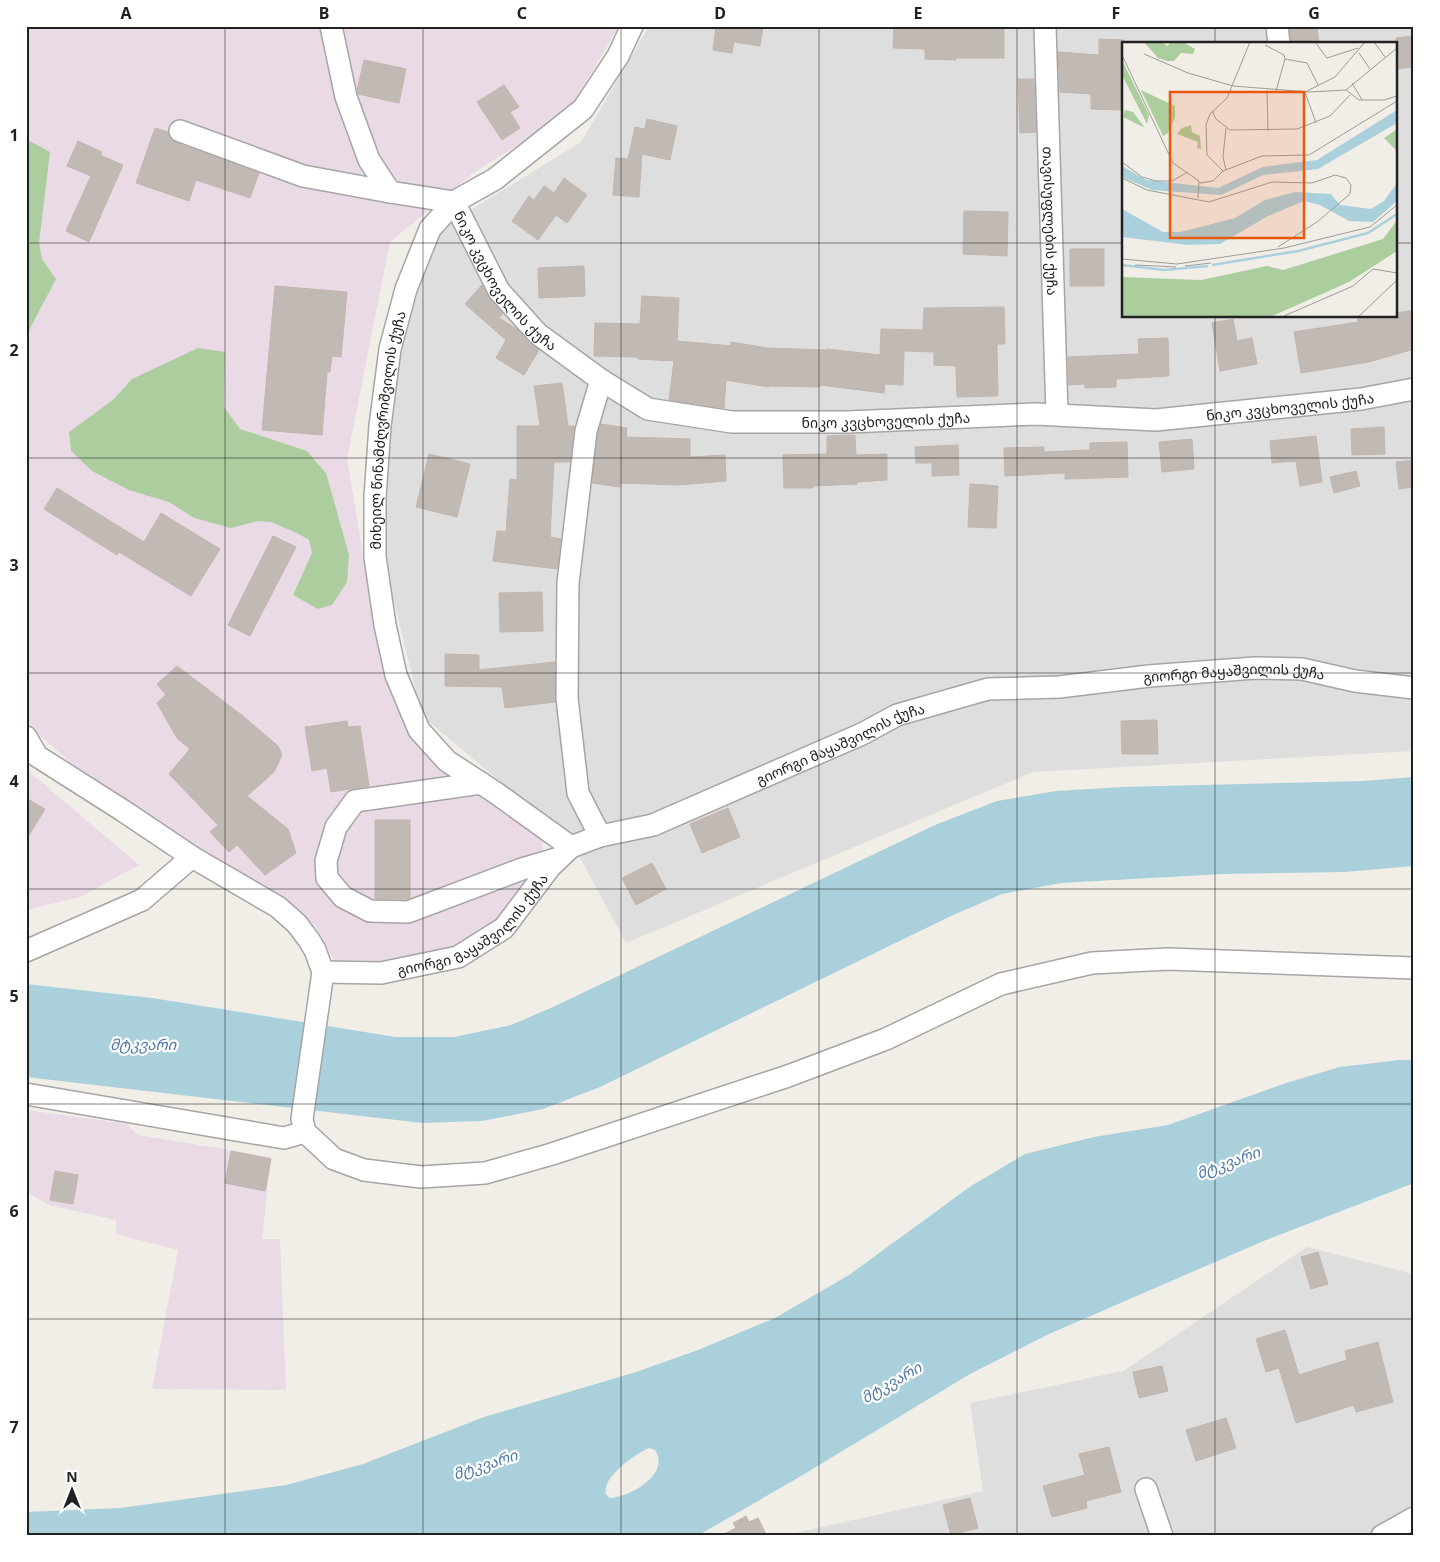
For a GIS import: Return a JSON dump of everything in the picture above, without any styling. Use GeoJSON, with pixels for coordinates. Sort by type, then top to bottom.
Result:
{"type":"FeatureCollection","features":[{"type":"Feature","properties":{"kind":"street"},"geometry":{"type":"LineString","coordinates":[[331,26],[346,97],[369,160],[390,192]]}},
{"type":"Feature","properties":{"kind":"street","name":"მიხეილ წინამძღვრიშვილის ქუჩა"},"geometry":{"type":"LineString","coordinates":[[566,852],[481,783],[447,761],[419,730],[396,675],[385,625],[375,557],[375,496],[379,434],[390,349],[406,289],[430,229],[454,202],[495,179],[583,109],[618,56],[632,26]]}},
{"type":"Feature","properties":{"kind":"street","name":"თავისუფლების ქუჩა"},"geometry":{"type":"LineString","coordinates":[[1045,26],[1057,414]]}},
{"type":"Feature","properties":{"kind":"street"},"geometry":{"type":"LineString","coordinates":[[1277,26],[1279,42]]}},
{"type":"Feature","properties":{"kind":"street"},"geometry":{"type":"LineString","coordinates":[[180,131],[303,176],[454,202]]}},
{"type":"Feature","properties":{"kind":"street","name":"ნიკო კვცხოველის ქუჩა"},"geometry":{"type":"LineString","coordinates":[[454,202],[498,292],[538,334],[601,380],[648,409],[732,422],[848,422],[1057,414],[1156,420],[1362,399],[1414,389]]}},
{"type":"Feature","properties":{"kind":"street"},"geometry":{"type":"LineString","coordinates":[[600,836],[578,792],[567,688],[568,583],[586,432],[601,380]]}},
{"type":"Feature","properties":{"kind":"street","name":"გიორგი მაყაშვილის ქუჩა"},"geometry":{"type":"LineString","coordinates":[[323,972],[381,973],[458,957],[504,928],[550,868],[566,852],[600,836],[653,825],[862,734],[897,715],[988,689],[1059,687],[1149,676],[1254,668],[1302,669],[1355,681],[1414,688]]}},
{"type":"Feature","properties":{"kind":"street"},"geometry":{"type":"LineString","coordinates":[[26,738],[37,756],[192,857],[278,907],[297,924],[315,950],[323,972],[304,1126],[334,1159],[364,1170],[421,1177],[485,1173],[552,1154],[788,1076],[886,1039],[1001,984],[1092,963],[1168,959],[1414,968]]}},
{"type":"Feature","properties":{"kind":"street"},"geometry":{"type":"LineString","coordinates":[[481,783],[355,801],[336,827],[326,861],[327,878],[343,897],[370,910],[408,912],[566,852]]}},
{"type":"Feature","properties":{"kind":"street"},"geometry":{"type":"LineString","coordinates":[[26,951],[142,900],[192,857]]}},
{"type":"Feature","properties":{"kind":"street"},"geometry":{"type":"LineString","coordinates":[[26,1094],[284,1138],[304,1126]]}},
{"type":"Feature","properties":{"kind":"street"},"geometry":{"type":"LineString","coordinates":[[1146,1489],[1162,1536]]}},
{"type":"Feature","properties":{"kind":"street"},"geometry":{"type":"LineString","coordinates":[[1382,1536],[1414,1518]]}},
{"type":"Feature","properties":{"kind":"shaded area"},"geometry":{"type":"Polygon","coordinates":[[[26,26],[619,26],[566,115],[473,173],[390,242],[347,459],[373,615],[406,726],[542,834],[543,866],[504,921],[460,953],[385,967],[337,965],[315,925],[88,779],[32,728],[26,716],[26,26]]]}},
{"type":"Feature","properties":{"kind":"shaded area"},"geometry":{"type":"Polygon","coordinates":[[[649,26],[1414,26],[1414,751],[1033,772],[626,943],[571,841],[422,716],[387,573],[381,482],[392,377],[417,281],[443,227],[581,142],[649,26]]]}},
{"type":"Feature","properties":{"kind":"shaded area"},"geometry":{"type":"Polygon","coordinates":[[[26,769],[139,865],[80,897],[26,910],[26,769]]]}},
{"type":"Feature","properties":{"kind":"shaded area"},"geometry":{"type":"Polygon","coordinates":[[[26,1110],[127,1124],[138,1135],[271,1157],[262,1239],[280,1239],[286,1390],[152,1389],[178,1250],[116,1234],[116,1220],[49,1205],[26,1192],[26,1110]]]}},
{"type":"Feature","properties":{"kind":"shaded area"},"geometry":{"type":"Polygon","coordinates":[[[1307,1247],[1414,1274],[1414,1517],[1381,1536],[782,1536],[983,1491],[970,1403],[1123,1371],[1307,1247]]]}},
{"type":"Feature","properties":{"kind":"green space"},"geometry":{"type":"Polygon","coordinates":[[[26,139],[50,152],[39,243],[42,259],[56,279],[26,336],[26,139]]]}},
{"type":"Feature","properties":{"kind":"green space"},"geometry":{"type":"Polygon","coordinates":[[[198,348],[225,352],[224,407],[240,429],[307,451],[326,473],[349,555],[347,582],[332,605],[318,609],[293,595],[312,553],[309,540],[271,522],[258,521],[231,528],[194,518],[169,502],[129,490],[92,471],[71,451],[69,432],[113,400],[132,379],[198,348]]]}},
{"type":"Feature","properties":{"kind":"water","name":"მტკვარი"},"geometry":{"type":"Polygon","coordinates":[[[1414,777],[1414,866],[1345,872],[1223,874],[1061,883],[1002,894],[951,916],[600,1087],[543,1109],[482,1121],[422,1123],[26,1077],[26,984],[152,998],[396,1037],[454,1037],[511,1025],[553,1007],[935,825],[997,801],[1056,791],[1122,787],[1363,781],[1414,777]]]}},
{"type":"Feature","properties":{"kind":"water"},"geometry":{"type":"Polygon","coordinates":[[[1414,1060],[1414,1183],[1266,1240],[1049,1334],[970,1374],[796,1479],[697,1536],[26,1536],[26,1512],[120,1508],[286,1485],[363,1464],[484,1417],[636,1372],[698,1350],[775,1318],[849,1275],[971,1186],[1025,1154],[1094,1137],[1168,1125],[1286,1083],[1340,1067],[1414,1060]],[[649,1448],[620,1467],[609,1481],[606,1494],[610,1498],[618,1497],[646,1483],[658,1467],[655,1450],[649,1448]]]}},
{"type":"Feature","properties":{"kind":"building"},"geometry":{"type":"Polygon","coordinates":[[[716,26],[763,26],[760,46],[734,42],[732,53],[713,50],[716,26]]]}},
{"type":"Feature","properties":{"kind":"building"},"geometry":{"type":"Polygon","coordinates":[[[894,26],[1004,26],[1004,58],[925,59],[925,49],[893,48],[894,26]]]}},
{"type":"Feature","properties":{"kind":"building"},"geometry":{"type":"Polygon","coordinates":[[[1290,26],[1317,26],[1319,42],[1291,42],[1290,26]]]}},
{"type":"Feature","properties":{"kind":"building"},"geometry":{"type":"Polygon","coordinates":[[[1414,36],[1414,67],[1398,69],[1398,42],[1396,42],[1396,38],[1414,36]]]}},
{"type":"Feature","properties":{"kind":"building"},"geometry":{"type":"Polygon","coordinates":[[[1099,39],[1124,40],[1122,42],[1122,110],[1091,109],[1091,94],[1060,92],[1058,52],[1099,55],[1099,39]]]}},
{"type":"Feature","properties":{"kind":"building"},"geometry":{"type":"Polygon","coordinates":[[[364,60],[406,69],[399,103],[358,94],[357,91],[364,60]]]}},
{"type":"Feature","properties":{"kind":"building"},"geometry":{"type":"Polygon","coordinates":[[[1018,79],[1034,79],[1036,132],[1020,133],[1018,79]]]}},
{"type":"Feature","properties":{"kind":"building"},"geometry":{"type":"Polygon","coordinates":[[[504,85],[519,107],[510,112],[520,128],[502,140],[477,102],[504,85]]]}},
{"type":"Feature","properties":{"kind":"building"},"geometry":{"type":"Polygon","coordinates":[[[647,119],[677,126],[670,160],[642,154],[639,197],[613,195],[616,158],[628,159],[635,127],[644,129],[644,132],[647,119]]]}},
{"type":"Feature","properties":{"kind":"building"},"geometry":{"type":"Polygon","coordinates":[[[155,128],[168,132],[170,139],[176,143],[259,173],[250,198],[196,180],[189,201],[136,183],[155,128]]]}},
{"type":"Feature","properties":{"kind":"building"},"geometry":{"type":"Polygon","coordinates":[[[78,141],[102,152],[100,155],[123,165],[89,242],[66,231],[91,176],[67,166],[78,141]]]}},
{"type":"Feature","properties":{"kind":"building"},"geometry":{"type":"Polygon","coordinates":[[[564,178],[587,195],[567,223],[556,215],[538,240],[512,221],[529,196],[534,200],[544,186],[554,193],[564,178]]]}},
{"type":"Feature","properties":{"kind":"building"},"geometry":{"type":"Polygon","coordinates":[[[964,211],[1008,212],[1007,256],[963,254],[964,211]]]}},
{"type":"Feature","properties":{"kind":"building"},"geometry":{"type":"Polygon","coordinates":[[[1070,249],[1104,249],[1104,286],[1070,286],[1070,249]]]}},
{"type":"Feature","properties":{"kind":"building"},"geometry":{"type":"Polygon","coordinates":[[[584,266],[585,296],[539,298],[538,268],[584,266]]]}},
{"type":"Feature","properties":{"kind":"building"},"geometry":{"type":"Polygon","coordinates":[[[482,285],[490,299],[503,314],[499,318],[517,329],[529,343],[539,350],[524,375],[496,358],[506,340],[465,304],[482,285]]]}},
{"type":"Feature","properties":{"kind":"building"},"geometry":{"type":"Polygon","coordinates":[[[275,286],[347,292],[341,357],[332,356],[330,372],[327,372],[322,435],[262,430],[275,286]]]}},
{"type":"Feature","properties":{"kind":"building"},"geometry":{"type":"Polygon","coordinates":[[[642,296],[679,298],[677,341],[731,346],[731,342],[767,348],[827,349],[880,355],[881,329],[923,330],[924,308],[1004,307],[1005,344],[997,344],[998,396],[957,397],[956,366],[934,365],[934,352],[904,351],[903,385],[885,384],[884,393],[820,385],[820,387],[769,387],[726,380],[724,408],[669,400],[674,361],[638,359],[638,357],[594,356],[595,323],[640,324],[642,296]]]}},
{"type":"Feature","properties":{"kind":"building"},"geometry":{"type":"Polygon","coordinates":[[[1414,310],[1414,349],[1369,362],[1301,373],[1294,332],[1358,322],[1357,318],[1398,318],[1398,313],[1414,310]]]}},
{"type":"Feature","properties":{"kind":"building"},"geometry":{"type":"Polygon","coordinates":[[[1233,319],[1237,341],[1252,338],[1257,364],[1220,371],[1212,323],[1233,319]]]}},
{"type":"Feature","properties":{"kind":"building"},"geometry":{"type":"Polygon","coordinates":[[[1168,338],[1169,376],[1116,379],[1116,387],[1085,388],[1085,384],[1069,385],[1068,357],[1139,354],[1138,339],[1168,338]]]}},
{"type":"Feature","properties":{"kind":"building"},"geometry":{"type":"Polygon","coordinates":[[[562,383],[568,426],[574,426],[570,462],[554,462],[550,537],[561,539],[557,569],[493,561],[497,531],[506,532],[510,479],[517,480],[517,426],[540,426],[534,386],[562,383]]]}},
{"type":"Feature","properties":{"kind":"building"},"geometry":{"type":"Polygon","coordinates":[[[601,424],[627,428],[626,437],[690,439],[690,457],[725,455],[726,481],[678,485],[620,483],[620,487],[592,483],[601,424]]]}},
{"type":"Feature","properties":{"kind":"building"},"geometry":{"type":"Polygon","coordinates":[[[1384,427],[1385,454],[1352,455],[1351,429],[1384,427]]]}},
{"type":"Feature","properties":{"kind":"building"},"geometry":{"type":"Polygon","coordinates":[[[855,435],[856,455],[887,454],[887,480],[857,482],[857,484],[813,486],[813,488],[784,488],[783,455],[827,454],[827,436],[855,435]]]}},
{"type":"Feature","properties":{"kind":"building"},"geometry":{"type":"Polygon","coordinates":[[[1316,436],[1322,482],[1300,486],[1296,461],[1272,463],[1270,441],[1316,436]]]}},
{"type":"Feature","properties":{"kind":"building"},"geometry":{"type":"Polygon","coordinates":[[[1192,439],[1194,469],[1162,472],[1159,442],[1192,439]]]}},
{"type":"Feature","properties":{"kind":"building"},"geometry":{"type":"Polygon","coordinates":[[[1127,442],[1128,477],[1065,479],[1065,473],[1005,476],[1004,448],[1044,447],[1044,452],[1090,450],[1090,443],[1127,442]]]}},
{"type":"Feature","properties":{"kind":"building"},"geometry":{"type":"Polygon","coordinates":[[[958,445],[959,475],[932,476],[932,463],[916,463],[915,447],[958,445]]]}},
{"type":"Feature","properties":{"kind":"building"},"geometry":{"type":"Polygon","coordinates":[[[429,454],[470,464],[457,517],[416,507],[429,454]]]}},
{"type":"Feature","properties":{"kind":"building"},"geometry":{"type":"Polygon","coordinates":[[[1414,460],[1414,487],[1399,489],[1396,462],[1414,460]]]}},
{"type":"Feature","properties":{"kind":"building"},"geometry":{"type":"Polygon","coordinates":[[[1356,471],[1360,486],[1334,493],[1330,477],[1356,471]]]}},
{"type":"Feature","properties":{"kind":"building"},"geometry":{"type":"Polygon","coordinates":[[[970,484],[998,486],[996,528],[968,527],[970,484]]]}},
{"type":"Feature","properties":{"kind":"building"},"geometry":{"type":"Polygon","coordinates":[[[57,488],[144,542],[161,513],[220,549],[191,596],[119,552],[117,555],[44,509],[57,488]]]}},
{"type":"Feature","properties":{"kind":"building"},"geometry":{"type":"Polygon","coordinates":[[[273,536],[296,547],[250,636],[228,625],[273,536]]]}},
{"type":"Feature","properties":{"kind":"building"},"geometry":{"type":"Polygon","coordinates":[[[542,592],[543,631],[500,632],[499,593],[542,592]]]}},
{"type":"Feature","properties":{"kind":"building"},"geometry":{"type":"Polygon","coordinates":[[[445,654],[479,655],[479,670],[555,662],[555,702],[505,708],[502,687],[445,686],[445,654]]]}},
{"type":"Feature","properties":{"kind":"building"},"geometry":{"type":"Polygon","coordinates":[[[177,666],[243,716],[278,746],[282,755],[274,772],[247,796],[288,829],[296,853],[265,875],[237,845],[229,852],[210,832],[218,825],[169,774],[190,749],[177,738],[157,703],[166,695],[157,684],[177,666]]]}},
{"type":"Feature","properties":{"kind":"building"},"geometry":{"type":"Polygon","coordinates":[[[1157,720],[1158,754],[1122,754],[1121,721],[1157,720]]]}},
{"type":"Feature","properties":{"kind":"building"},"geometry":{"type":"Polygon","coordinates":[[[347,721],[348,727],[360,726],[369,786],[331,792],[327,768],[312,771],[305,727],[347,721]]]}},
{"type":"Feature","properties":{"kind":"building"},"geometry":{"type":"Polygon","coordinates":[[[26,798],[45,809],[26,840],[26,798]]]}},
{"type":"Feature","properties":{"kind":"building"},"geometry":{"type":"Polygon","coordinates":[[[728,808],[740,837],[702,853],[690,824],[728,808]]]}},
{"type":"Feature","properties":{"kind":"building"},"geometry":{"type":"Polygon","coordinates":[[[375,820],[410,820],[410,898],[375,899],[375,820]]]}},
{"type":"Feature","properties":{"kind":"building"},"geometry":{"type":"Polygon","coordinates":[[[652,863],[666,889],[636,905],[622,878],[652,863]]]}},
{"type":"Feature","properties":{"kind":"building"},"geometry":{"type":"Polygon","coordinates":[[[231,1151],[271,1159],[265,1191],[225,1183],[231,1151]]]}},
{"type":"Feature","properties":{"kind":"building"},"geometry":{"type":"Polygon","coordinates":[[[55,1171],[78,1175],[73,1204],[50,1200],[55,1171]]]}},
{"type":"Feature","properties":{"kind":"building"},"geometry":{"type":"Polygon","coordinates":[[[1318,1252],[1328,1284],[1311,1289],[1301,1257],[1318,1252]]]}},
{"type":"Feature","properties":{"kind":"building"},"geometry":{"type":"Polygon","coordinates":[[[1285,1330],[1299,1375],[1347,1360],[1345,1351],[1378,1342],[1393,1402],[1356,1412],[1354,1405],[1296,1423],[1279,1368],[1266,1372],[1256,1339],[1285,1330]]]}},
{"type":"Feature","properties":{"kind":"building"},"geometry":{"type":"Polygon","coordinates":[[[1162,1366],[1168,1391],[1139,1398],[1133,1372],[1162,1366]]]}},
{"type":"Feature","properties":{"kind":"building"},"geometry":{"type":"Polygon","coordinates":[[[1226,1418],[1236,1448],[1196,1461],[1186,1430],[1226,1418]]]}},
{"type":"Feature","properties":{"kind":"building"},"geometry":{"type":"Polygon","coordinates":[[[1109,1447],[1121,1492],[1086,1501],[1087,1508],[1052,1517],[1043,1486],[1085,1475],[1079,1454],[1109,1447]]]}},
{"type":"Feature","properties":{"kind":"building"},"geometry":{"type":"Polygon","coordinates":[[[970,1498],[978,1528],[951,1535],[943,1505],[970,1498]]]}},
{"type":"Feature","properties":{"kind":"building"},"geometry":{"type":"Polygon","coordinates":[[[746,1516],[749,1522],[758,1518],[767,1536],[720,1536],[736,1528],[733,1523],[746,1516]]]}}]}
